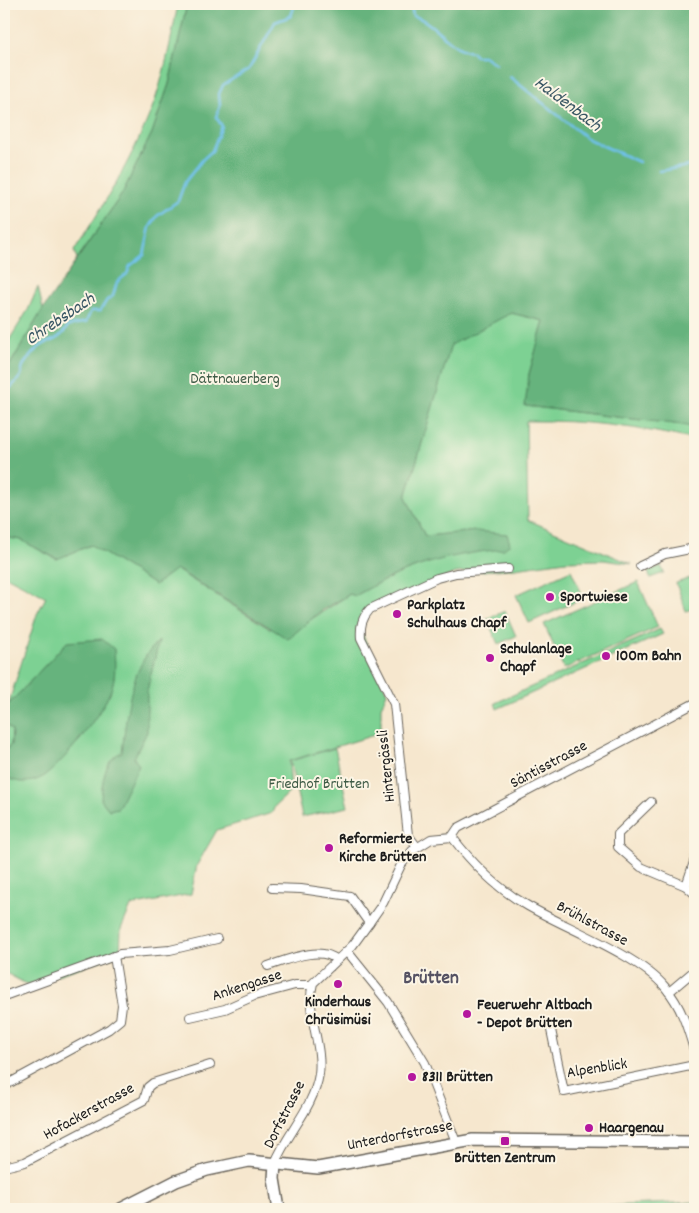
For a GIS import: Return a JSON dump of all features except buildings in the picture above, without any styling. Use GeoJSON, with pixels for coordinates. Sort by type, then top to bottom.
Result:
{"type":"FeatureCollection","features":[{"type":"Feature","properties":{"kind":"street"},"geometry":{"type":"LineString","coordinates":[[640,566],[665,554],[695,548]]}},
{"type":"Feature","properties":{"kind":"street","name":"Hintergässli"},"geometry":{"type":"LineString","coordinates":[[417,847],[408,835],[394,704],[361,638],[360,628],[363,617],[370,608],[437,578],[456,573],[508,569]]}},
{"type":"Feature","properties":{"kind":"street","name":"Säntisstrasse"},"geometry":{"type":"LineString","coordinates":[[452,837],[458,828],[695,703]]}},
{"type":"Feature","properties":{"kind":"street"},"geometry":{"type":"LineString","coordinates":[[650,802],[618,834],[618,847],[641,866],[686,886],[695,894]]}},
{"type":"Feature","properties":{"kind":"street"},"geometry":{"type":"LineString","coordinates":[[312,985],[347,951],[369,923],[381,907],[402,865],[417,847],[436,837],[452,837]]}},
{"type":"Feature","properties":{"kind":"street","name":"Brühlstrasse"},"geometry":{"type":"LineString","coordinates":[[452,837],[506,892],[526,906],[645,969],[669,992],[688,1026],[695,1053]]}},
{"type":"Feature","properties":{"kind":"street"},"geometry":{"type":"LineString","coordinates":[[686,886],[695,859]]}},
{"type":"Feature","properties":{"kind":"street"},"geometry":{"type":"LineString","coordinates":[[272,888],[301,889],[350,896],[362,916],[369,923]]}},
{"type":"Feature","properties":{"kind":"street"},"geometry":{"type":"LineString","coordinates":[[4,996],[117,955],[170,950],[217,939]]}},
{"type":"Feature","properties":{"kind":"street"},"geometry":{"type":"LineString","coordinates":[[347,951],[388,1002],[425,1063],[456,1142]]}},
{"type":"Feature","properties":{"kind":"street"},"geometry":{"type":"LineString","coordinates":[[268,966],[319,953],[328,954],[337,960]]}},
{"type":"Feature","properties":{"kind":"street"},"geometry":{"type":"LineString","coordinates":[[4,1086],[110,1029],[120,1020],[122,1004],[117,955]]}},
{"type":"Feature","properties":{"kind":"street"},"geometry":{"type":"LineString","coordinates":[[669,992],[695,970]]}},
{"type":"Feature","properties":{"kind":"street","name":"Ankengasse"},"geometry":{"type":"LineString","coordinates":[[190,1017],[225,1009],[254,996],[295,985],[312,985]]}},
{"type":"Feature","properties":{"kind":"street","name":"Dorfstrasse"},"geometry":{"type":"LineString","coordinates":[[275,1163],[289,1134],[312,1097],[319,1074],[320,1057],[312,1008],[312,985]]}},
{"type":"Feature","properties":{"kind":"street","name":"Alpenblick"},"geometry":{"type":"LineString","coordinates":[[551,1030],[564,1092],[695,1065]]}},
{"type":"Feature","properties":{"kind":"street","name":"Hofackerstrasse"},"geometry":{"type":"LineString","coordinates":[[4,1167],[25,1162],[144,1100],[148,1087],[152,1083],[210,1065]]}},
{"type":"Feature","properties":{"kind":"street","name":"Unterdorfstrasse"},"geometry":{"type":"LineString","coordinates":[[121,1209],[176,1180],[207,1170],[249,1161],[275,1163],[296,1168],[318,1168],[456,1142],[695,1142]]}},
{"type":"Feature","properties":{"kind":"street"},"geometry":{"type":"LineString","coordinates":[[275,1163],[274,1179],[279,1209]]}},
{"type":"Feature","properties":{"kind":"green space"},"geometry":{"type":"Polygon","coordinates":[[[178,4],[187,4],[169,84],[152,133],[122,194],[77,259],[74,251],[106,200],[151,111],[170,45],[178,4]]]}},
{"type":"Feature","properties":{"kind":"green space","name":"Dättnauerberg"},"geometry":{"type":"Polygon","coordinates":[[[187,4],[695,4],[695,428],[525,406],[529,374],[544,321],[511,313],[451,345],[406,497],[425,536],[476,531],[507,534],[510,544],[504,549],[463,555],[427,564],[392,577],[355,596],[350,594],[321,611],[288,639],[176,569],[155,585],[91,545],[57,559],[21,540],[4,537],[4,375],[43,309],[122,194],[152,133],[169,84],[187,4]]]}},
{"type":"Feature","properties":{"kind":"green space"},"geometry":{"type":"Polygon","coordinates":[[[38,287],[43,309],[4,375],[4,348],[28,310],[38,287]]]}},
{"type":"Feature","properties":{"kind":"green space"},"geometry":{"type":"Polygon","coordinates":[[[511,313],[544,321],[529,374],[526,406],[695,428],[695,440],[611,425],[526,421],[528,520],[632,564],[603,560],[566,561],[508,569],[456,573],[370,609],[360,628],[387,693],[381,707],[381,733],[289,761],[291,791],[275,806],[272,813],[217,830],[197,865],[191,894],[131,906],[121,929],[120,954],[28,985],[4,972],[4,774],[8,778],[45,775],[80,740],[111,692],[67,642],[8,705],[37,614],[46,597],[4,575],[4,537],[21,540],[56,559],[91,545],[155,585],[175,569],[270,629],[307,622],[350,594],[355,596],[395,575],[452,556],[467,553],[476,531],[425,536],[406,497],[451,344],[511,313]]]}},
{"type":"Feature","properties":{"kind":"green space"},"geometry":{"type":"Polygon","coordinates":[[[661,566],[664,573],[650,578],[648,571],[661,566]]]}},
{"type":"Feature","properties":{"kind":"green space","name":"Sportwiese"},"geometry":{"type":"Polygon","coordinates":[[[571,570],[584,598],[529,623],[516,595],[571,570]]]}},
{"type":"Feature","properties":{"kind":"green space"},"geometry":{"type":"Polygon","coordinates":[[[690,578],[695,595],[695,608],[686,611],[676,583],[690,578]]]}},
{"type":"Feature","properties":{"kind":"green space"},"geometry":{"type":"Polygon","coordinates":[[[638,582],[658,627],[564,669],[544,624],[638,582]]]}},
{"type":"Feature","properties":{"kind":"green space"},"geometry":{"type":"Polygon","coordinates":[[[505,611],[516,636],[498,644],[487,619],[505,611]]]}},
{"type":"Feature","properties":{"kind":"green space","name":"100m Bahn"},"geometry":{"type":"Polygon","coordinates":[[[660,629],[663,634],[497,709],[495,703],[660,629]]]}},
{"type":"Feature","properties":{"kind":"green space"},"geometry":{"type":"Polygon","coordinates":[[[102,639],[114,649],[115,665],[113,685],[100,711],[73,748],[46,775],[30,782],[18,782],[8,778],[4,774],[4,751],[11,745],[12,731],[4,722],[4,711],[8,705],[67,642],[102,639]]]}},
{"type":"Feature","properties":{"kind":"green space"},"geometry":{"type":"Polygon","coordinates":[[[159,641],[147,691],[147,732],[134,758],[139,765],[118,808],[109,810],[101,800],[105,773],[111,760],[122,752],[128,707],[135,678],[141,664],[159,641]]]}},
{"type":"Feature","properties":{"kind":"green space"},"geometry":{"type":"Polygon","coordinates":[[[4,722],[12,731],[11,745],[4,751],[4,722]]]}},
{"type":"Feature","properties":{"kind":"green space","name":"Friedhof Brütten"},"geometry":{"type":"Polygon","coordinates":[[[335,748],[348,807],[302,817],[290,761],[335,748]]]}},
{"type":"Feature","properties":{"kind":"green space"},"geometry":{"type":"Polygon","coordinates":[[[695,1202],[695,1209],[535,1209],[695,1202]]]}},
{"type":"Feature","properties":{"kind":"waterway","name":"Chrebsbach"},"geometry":{"type":"LineString","coordinates":[[4,394],[21,376],[23,366],[34,352],[44,344],[60,336],[68,326],[86,322],[91,311],[100,311],[107,300],[113,296],[117,282],[127,274],[130,266],[144,255],[150,227],[157,216],[178,201],[185,182],[203,159],[212,151],[222,126],[216,117],[220,106],[219,94],[223,85],[249,69],[275,22],[291,16],[295,4]]}},
{"type":"Feature","properties":{"kind":"waterway","name":"Haldenbach"},"geometry":{"type":"LineString","coordinates":[[399,4],[412,10],[413,16],[429,24],[457,47],[473,52],[475,56],[484,56],[496,64]]}},
{"type":"Feature","properties":{"kind":"waterway","name":"Haldenbach"},"geometry":{"type":"LineString","coordinates":[[510,77],[588,139],[639,162]]}},
{"type":"Feature","properties":{"kind":"waterway","name":"Haldenbach"},"geometry":{"type":"LineString","coordinates":[[659,171],[695,165]]}},
{"type":"Feature","properties":{"kind":"place","name":"Sportwiese"},"geometry":{"type":"Point","coordinates":[550,597]}},
{"type":"Feature","properties":{"kind":"place","name":"Parkplatz Schulhaus Chapf"},"geometry":{"type":"Point","coordinates":[397,614]}},
{"type":"Feature","properties":{"kind":"place","name":"100m Bahn"},"geometry":{"type":"Point","coordinates":[606,656]}},
{"type":"Feature","properties":{"kind":"place","name":"Schulanlage Chapf"},"geometry":{"type":"Point","coordinates":[490,658]}},
{"type":"Feature","properties":{"kind":"place","name":"Reformierte Kirche Brütten"},"geometry":{"type":"Point","coordinates":[329,848]}},
{"type":"Feature","properties":{"kind":"place","name":"Kinderhaus Chrüsimüsi"},"geometry":{"type":"Point","coordinates":[338,984]}},
{"type":"Feature","properties":{"kind":"place","name":"Feuerwehr Altbach - Depot Brütten"},"geometry":{"type":"Point","coordinates":[467,1014]}},
{"type":"Feature","properties":{"kind":"place","name":"8311 Brütten"},"geometry":{"type":"Point","coordinates":[412,1077]}},
{"type":"Feature","properties":{"kind":"place","name":"Haargenau"},"geometry":{"type":"Point","coordinates":[589,1128]}},
{"type":"Feature","properties":{"kind":"place","name":"Brütten Zentrum"},"geometry":{"type":"Point","coordinates":[505,1141]}},
{"type":"Feature","properties":{"kind":"district","name":"Brütten"},"geometry":{"type":"Point","coordinates":[431,979]}}]}
